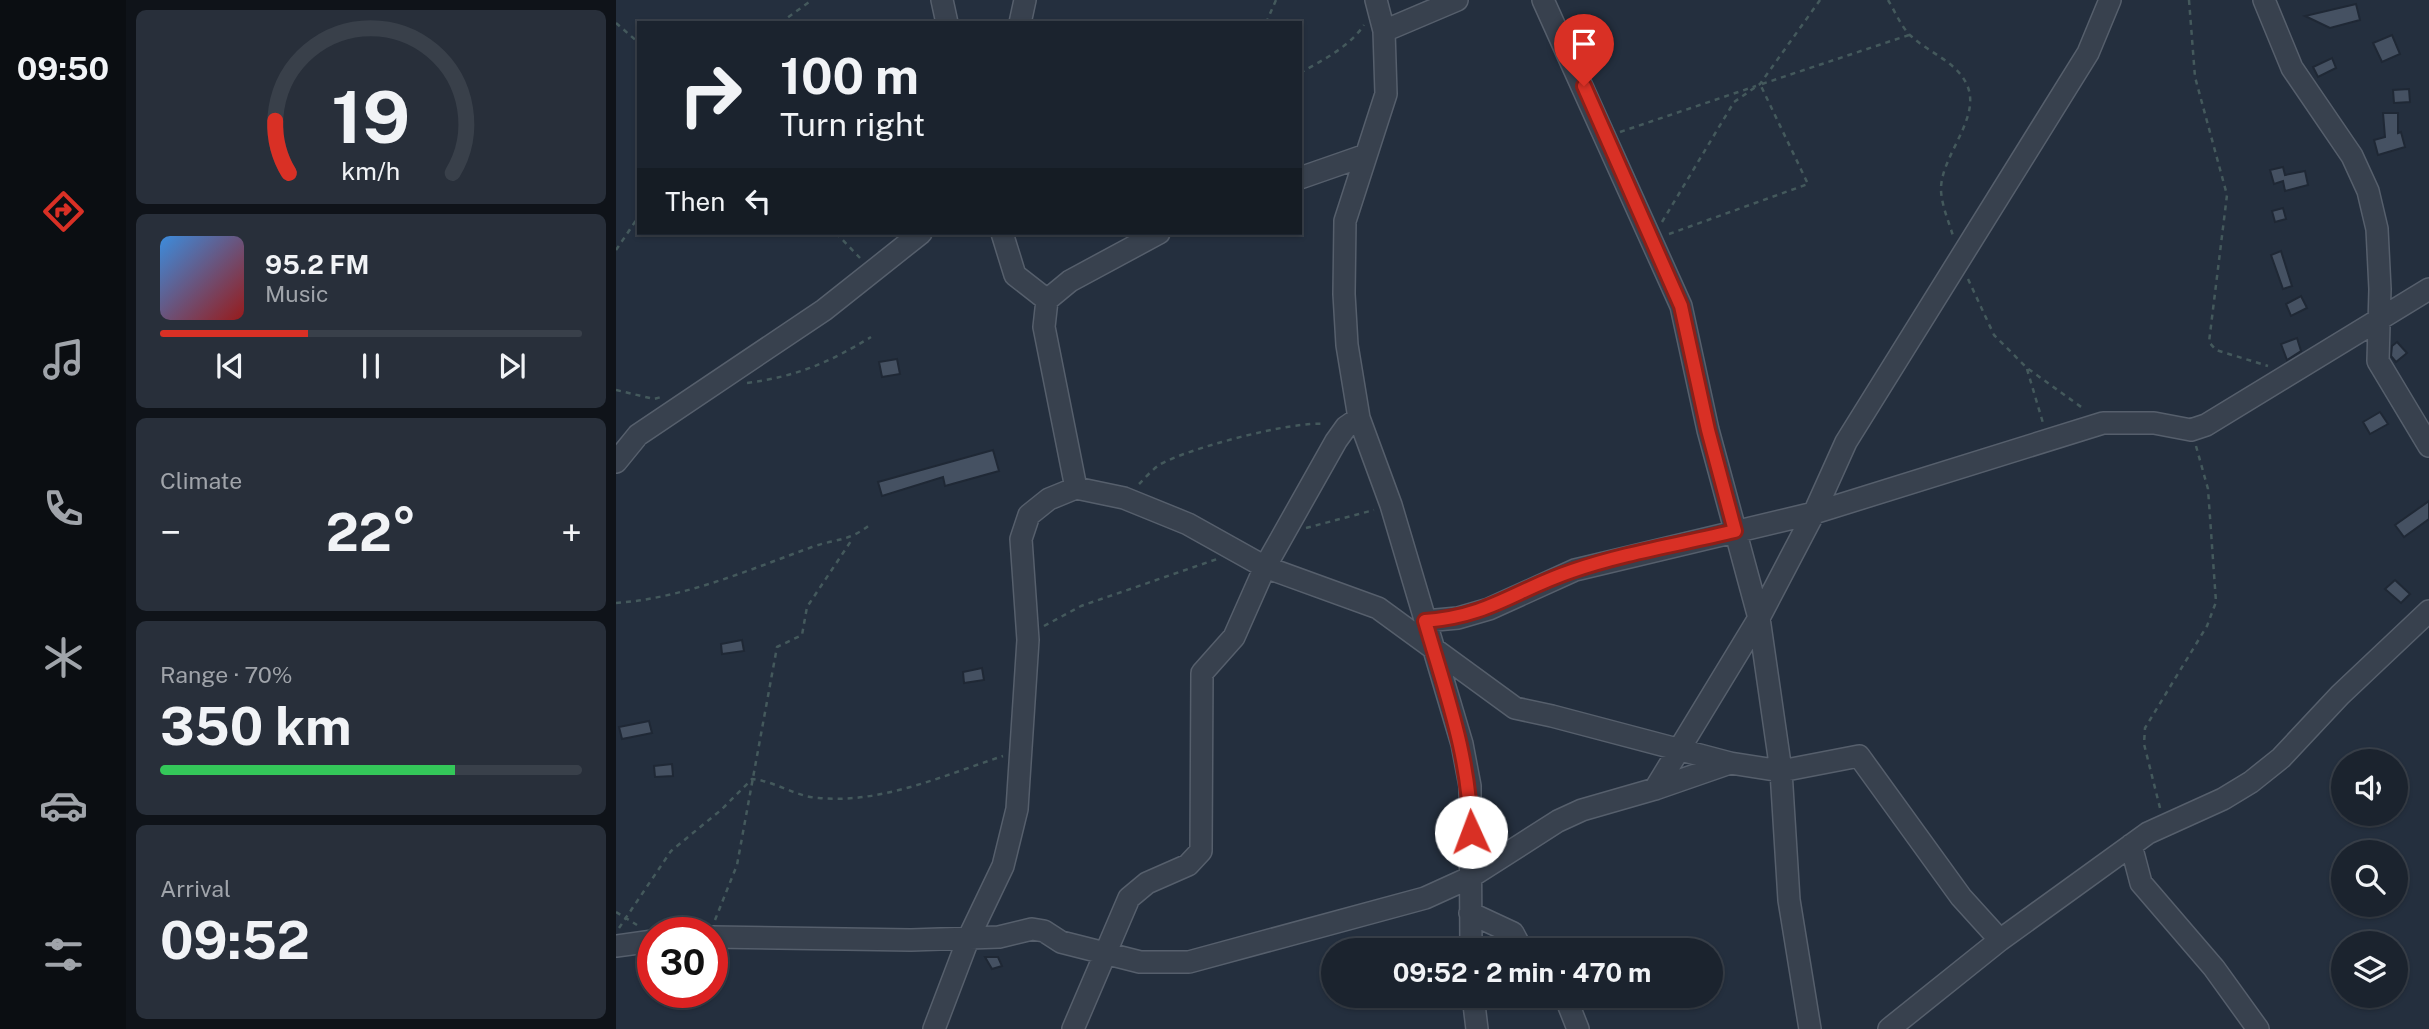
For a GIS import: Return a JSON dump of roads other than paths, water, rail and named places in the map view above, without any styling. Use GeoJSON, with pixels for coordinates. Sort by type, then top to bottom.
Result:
{"type":"FeatureCollection","features":[{"type":"Feature","properties":{"kind":"street"},"geometry":{"type":"LineString","coordinates":[[942,0],[947,21]]}},
{"type":"Feature","properties":{"kind":"street"},"geometry":{"type":"LineString","coordinates":[[1020,21],[1025,0]]}},
{"type":"Feature","properties":{"kind":"street"},"geometry":{"type":"LineString","coordinates":[[1384,31],[1457,0]]}},
{"type":"Feature","properties":{"kind":"street"},"geometry":{"type":"LineString","coordinates":[[1543,0],[1681,306],[1708,430],[1759,618],[1781,771],[1789,900],[1810,1029]]}},
{"type":"Feature","properties":{"kind":"street"},"geometry":{"type":"LineString","coordinates":[[1655,789],[1759,618],[1814,513],[1846,442],[2088,53],[2110,0]]}},
{"type":"Feature","properties":{"kind":"street"},"geometry":{"type":"LineString","coordinates":[[2264,0],[2292,68],[2352,156],[2368,191],[2376,229],[2380,289],[2378,361],[2429,446]]}},
{"type":"Feature","properties":{"kind":"street"},"geometry":{"type":"LineString","coordinates":[[1377,3],[1384,31],[1386,94],[1345,221],[1347,345],[1352,423],[1391,505],[1462,744],[1470,786],[1471,938]]}},
{"type":"Feature","properties":{"kind":"street"},"geometry":{"type":"LineString","coordinates":[[1302,177],[1366,155]]}},
{"type":"Feature","properties":{"kind":"street"},"geometry":{"type":"LineString","coordinates":[[616,462],[638,435],[824,310],[919,235]]}},
{"type":"Feature","properties":{"kind":"street"},"geometry":{"type":"LineString","coordinates":[[1003,235],[1015,275],[1047,300]]}},
{"type":"Feature","properties":{"kind":"street"},"geometry":{"type":"LineString","coordinates":[[1076,488],[1044,327],[1047,300],[1070,281],[1155,235]]}},
{"type":"Feature","properties":{"kind":"street"},"geometry":{"type":"LineString","coordinates":[[1425,621],[1458,618],[1489,609],[1575,570],[1814,513],[2103,423],[2154,423],[2191,430],[2206,425],[2378,323],[2429,289]]}},
{"type":"Feature","properties":{"kind":"street"},"geometry":{"type":"LineString","coordinates":[[1073,1029],[1108,953],[1129,898],[1136,890],[1188,865],[1201,851],[1202,673],[1229,645],[1283,534],[1352,423]]}},
{"type":"Feature","properties":{"kind":"street"},"geometry":{"type":"LineString","coordinates":[[934,1029],[969,937],[1003,866],[1017,809],[1028,640],[1021,539],[1029,515],[1049,499],[1076,488],[1124,498],[1240,551],[1265,567],[1378,608],[1434,652],[1515,708],[1682,748],[1730,763],[1781,771],[1850,755],[1863,759],[1961,897],[2000,940]]}},
{"type":"Feature","properties":{"kind":"street"},"geometry":{"type":"LineString","coordinates":[[1889,1029],[2000,940],[2131,845],[2165,825],[2223,799],[2281,758],[2340,695],[2429,611]]}},
{"type":"Feature","properties":{"kind":"street"},"geometry":{"type":"LineString","coordinates":[[728,931],[844,941],[999,937],[1032,929],[1044,931],[1061,942],[1140,962],[1189,962],[1221,956],[1399,907],[1469,878],[1558,821],[1583,810],[1730,763]]}},
{"type":"Feature","properties":{"kind":"street"},"geometry":{"type":"LineString","coordinates":[[2131,845],[2141,883],[2214,968],[2258,1029]]}},
{"type":"Feature","properties":{"kind":"street"},"geometry":{"type":"LineString","coordinates":[[1470,913],[1513,933],[1516,938]]}},
{"type":"Feature","properties":{"kind":"street"},"geometry":{"type":"LineString","coordinates":[[616,946],[637,939]]}},
{"type":"Feature","properties":{"kind":"street"},"geometry":{"type":"LineString","coordinates":[[1474,1008],[1476,1029]]}},
{"type":"Feature","properties":{"kind":"street"},"geometry":{"type":"LineString","coordinates":[[1570,1008],[1578,1029]]}}]}
